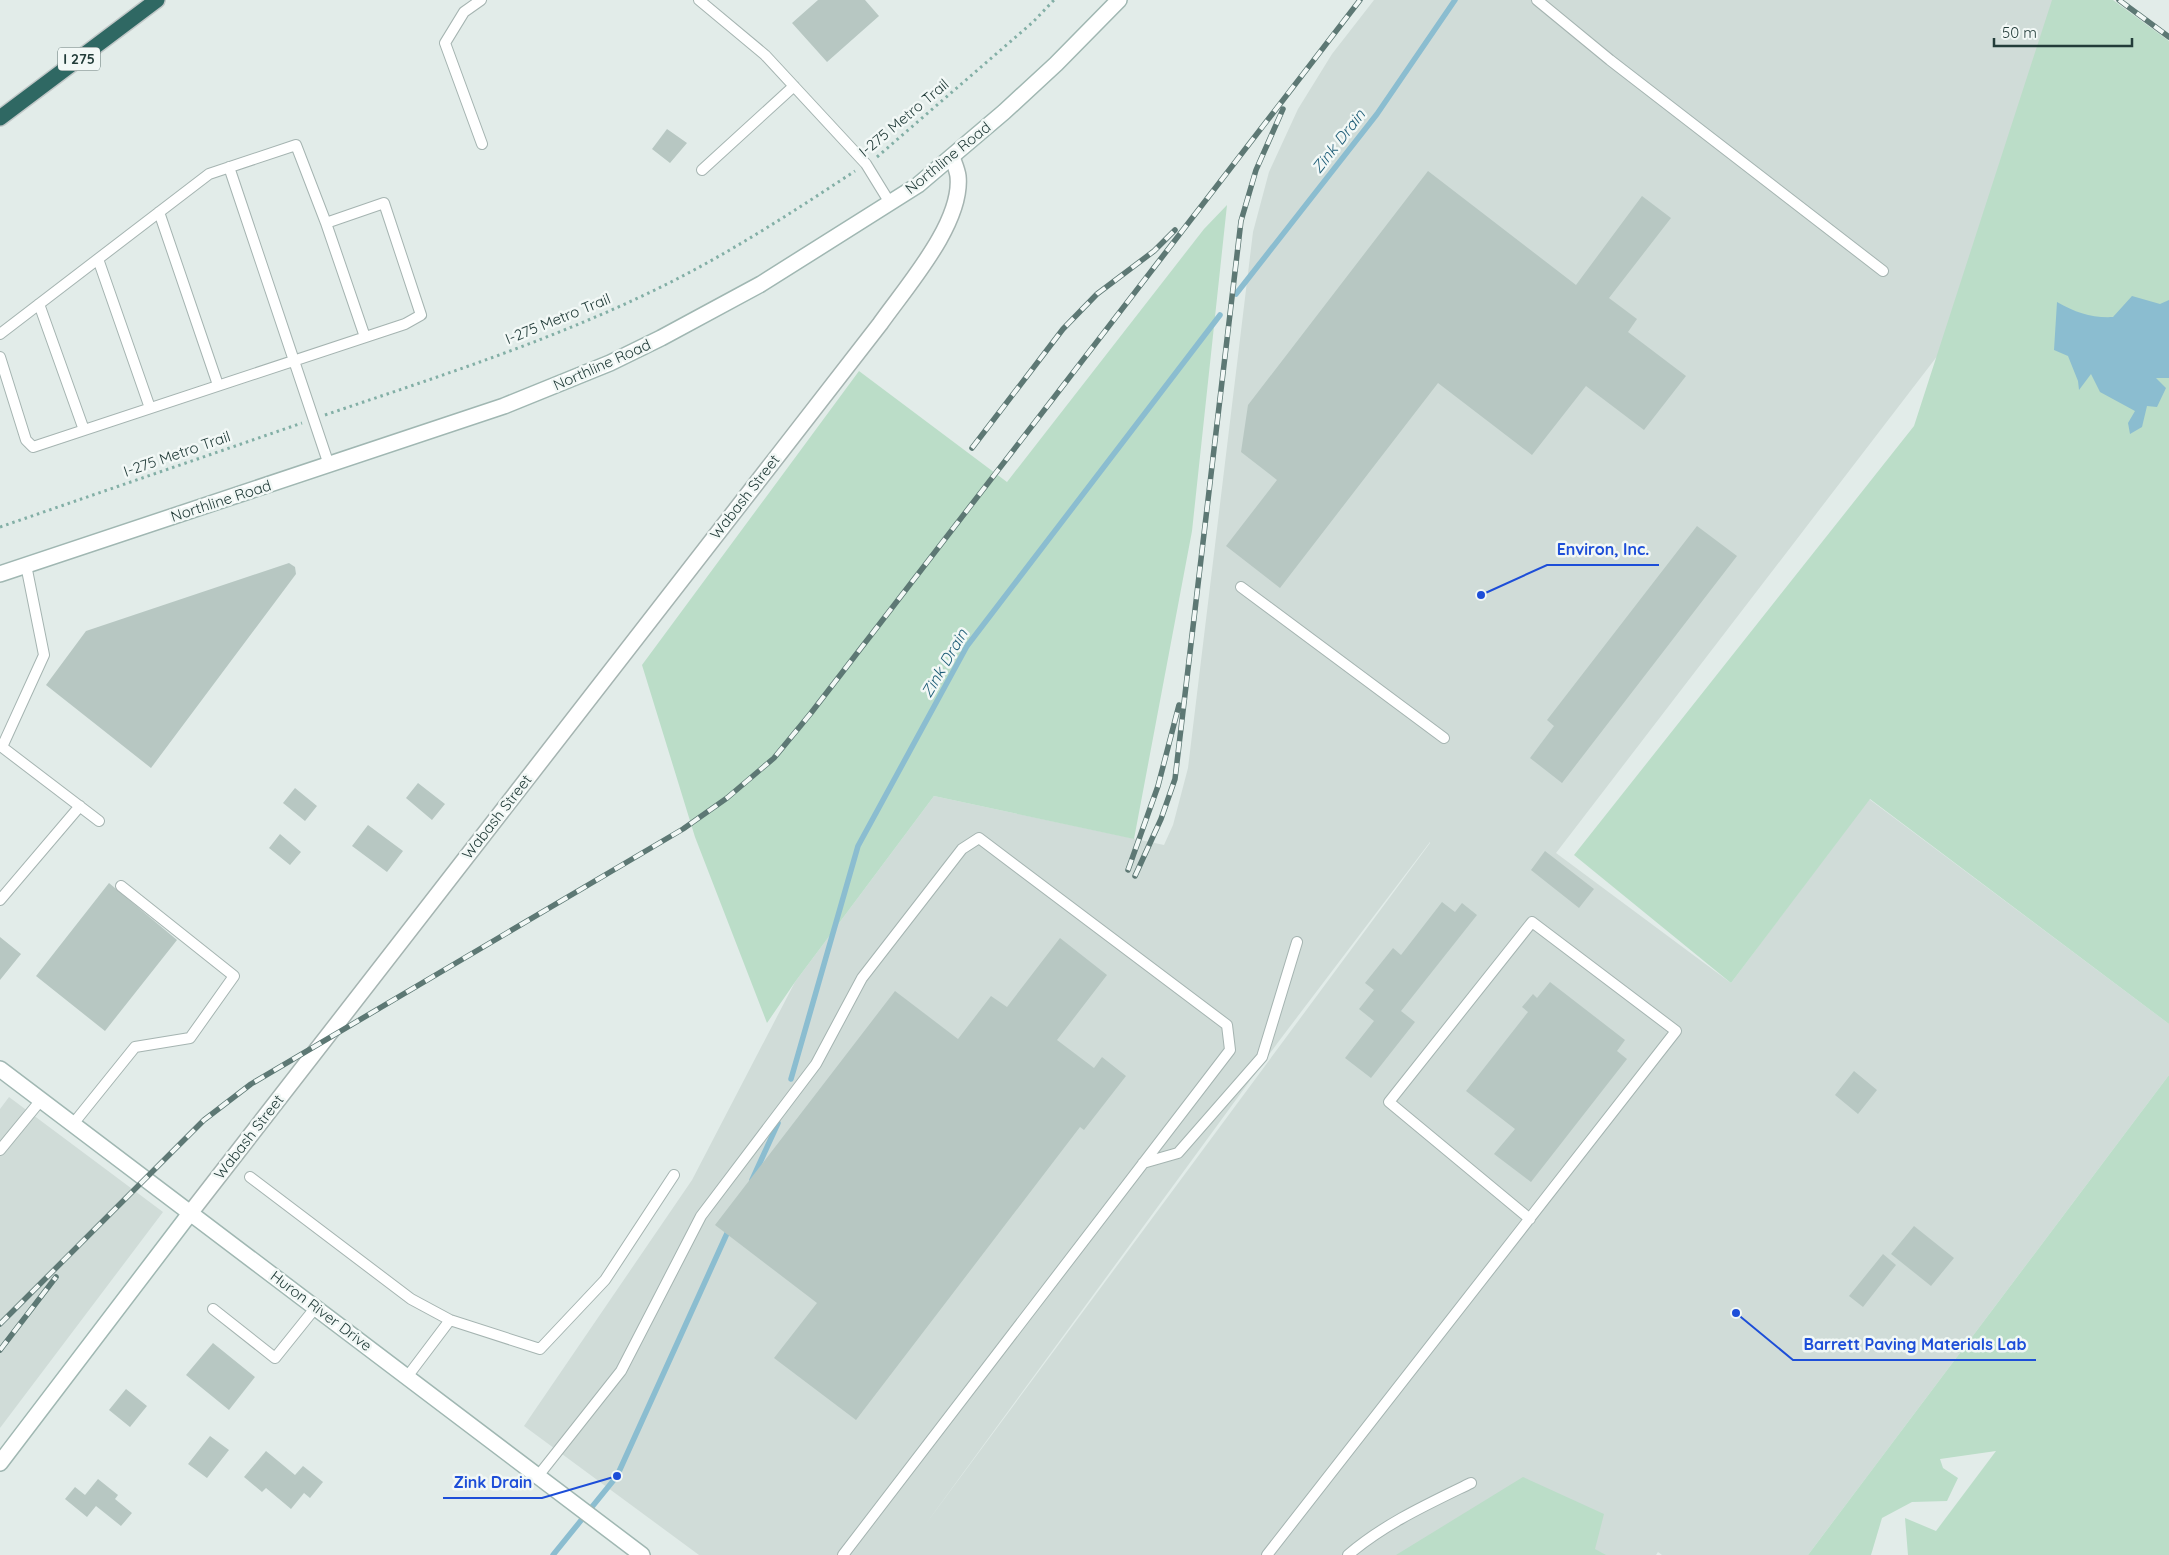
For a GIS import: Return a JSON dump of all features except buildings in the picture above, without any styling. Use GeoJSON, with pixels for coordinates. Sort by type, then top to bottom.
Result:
{"type":"FeatureCollection","features":[{"type":"Feature","properties":{"kind":"highway","name":"I 275"},"geometry":{"type":"LineString","coordinates":[[0,118],[158,0]]}},
{"type":"Feature","properties":{"kind":"street","name":"Northline Road"},"geometry":{"type":"LineString","coordinates":[[0,574],[504,406],[610,363],[695,321],[753,288],[918,185],[1056,64],[1119,0]]}},
{"type":"Feature","properties":{"kind":"street","name":"Wabash Street"},"geometry":{"type":"LineString","coordinates":[[0,1463],[191,1212],[880,324],[944,234],[956,201],[958,176],[952,157]]}},
{"type":"Feature","properties":{"kind":"street","name":"Huron River Drive"},"geometry":{"type":"LineString","coordinates":[[0,1069],[642,1555]]}},
{"type":"Feature","properties":{"kind":"lane"},"geometry":{"type":"LineString","coordinates":[[481,0],[464,12],[445,43],[482,144]]}},
{"type":"Feature","properties":{"kind":"lane"},"geometry":{"type":"LineString","coordinates":[[699,0],[765,55],[866,164],[890,203]]}},
{"type":"Feature","properties":{"kind":"lane"},"geometry":{"type":"LineString","coordinates":[[1537,0],[1610,60],[1883,271]]}},
{"type":"Feature","properties":{"kind":"lane"},"geometry":{"type":"LineString","coordinates":[[702,170],[794,86]]}},
{"type":"Feature","properties":{"kind":"lane"},"geometry":{"type":"LineString","coordinates":[[0,334],[209,174],[296,145],[326,223],[365,337]]}},
{"type":"Feature","properties":{"kind":"lane"},"geometry":{"type":"LineString","coordinates":[[229,167],[292,360],[329,465]]}},
{"type":"Feature","properties":{"kind":"lane"},"geometry":{"type":"LineString","coordinates":[[0,358],[26,440],[33,447],[405,324],[421,315],[384,203],[326,223]]}},
{"type":"Feature","properties":{"kind":"lane"},"geometry":{"type":"LineString","coordinates":[[159,212],[218,385]]}},
{"type":"Feature","properties":{"kind":"lane"},"geometry":{"type":"LineString","coordinates":[[98,259],[150,408]]}},
{"type":"Feature","properties":{"kind":"lane"},"geometry":{"type":"LineString","coordinates":[[39,304],[84,430]]}},
{"type":"Feature","properties":{"kind":"lane"},"geometry":{"type":"LineString","coordinates":[[26,566],[44,655],[2,746],[99,821]]}},
{"type":"Feature","properties":{"kind":"lane"},"geometry":{"type":"LineString","coordinates":[[1241,587],[1444,738]]}},
{"type":"Feature","properties":{"kind":"lane"},"geometry":{"type":"LineString","coordinates":[[0,900],[80,806]]}},
{"type":"Feature","properties":{"kind":"lane"},"geometry":{"type":"LineString","coordinates":[[538,1476],[621,1371],[701,1216],[816,1064],[862,978],[962,849],[979,838],[1227,1025],[1230,1050],[843,1555]]}},
{"type":"Feature","properties":{"kind":"lane"},"geometry":{"type":"LineString","coordinates":[[74,1124],[135,1047],[190,1038],[234,976],[120,886]]}},
{"type":"Feature","properties":{"kind":"lane"},"geometry":{"type":"LineString","coordinates":[[1268,1555],[1530,1219],[1676,1031],[1532,922],[1389,1102],[1530,1219]]}},
{"type":"Feature","properties":{"kind":"lane"},"geometry":{"type":"LineString","coordinates":[[1143,1163],[1178,1153],[1262,1057],[1297,942]]}},
{"type":"Feature","properties":{"kind":"lane"},"geometry":{"type":"LineString","coordinates":[[0,1150],[40,1100]]}},
{"type":"Feature","properties":{"kind":"lane"},"geometry":{"type":"LineString","coordinates":[[250,1177],[411,1299],[450,1320],[540,1349],[605,1280],[674,1175]]}},
{"type":"Feature","properties":{"kind":"lane"},"geometry":{"type":"LineString","coordinates":[[214,1309],[275,1358],[316,1307]]}},
{"type":"Feature","properties":{"kind":"lane"},"geometry":{"type":"LineString","coordinates":[[407,1377],[450,1320]]}},
{"type":"Feature","properties":{"kind":"lane"},"geometry":{"type":"LineString","coordinates":[[1348,1555],[1362,1542],[1408,1513],[1471,1483]]}},
{"type":"Feature","properties":{"kind":"path","name":"I-275 Metro Trail"},"geometry":{"type":"LineString","coordinates":[[0,527],[530,345],[641,297],[750,240],[881,155],[1026,29],[1054,0]]}},
{"type":"Feature","properties":{"kind":"shaded area"},"geometry":{"type":"Polygon","coordinates":[[[1374,0],[2099,0],[2169,54],[1556,853],[1731,983],[1869,799],[2169,1024],[2169,1075],[1808,1555],[1662,1555],[1658,1552],[1656,1555],[699,1555],[524,1426],[692,1180],[795,982],[934,796],[1164,845],[1173,825],[1188,768],[1253,232],[1269,172],[1298,109],[1332,54],[1374,0]],[[1430,843],[1279,1041],[925,1525],[1430,843]]]}},
{"type":"Feature","properties":{"kind":"shaded area"},"geometry":{"type":"Polygon","coordinates":[[[9,1097],[163,1212],[0,1428],[0,1109],[9,1097]]]}},
{"type":"Feature","properties":{"kind":"green space"},"geometry":{"type":"Polygon","coordinates":[[[2052,0],[2113,0],[2169,41],[2169,1024],[1870,799],[1731,983],[1574,855],[1914,426],[2052,0]]]}},
{"type":"Feature","properties":{"kind":"green space"},"geometry":{"type":"Polygon","coordinates":[[[1227,205],[1192,531],[1134,839],[934,796],[795,982],[767,1023],[695,837],[642,665],[859,371],[1007,482],[1204,229],[1227,205]]]}},
{"type":"Feature","properties":{"kind":"green space"},"geometry":{"type":"Polygon","coordinates":[[[2169,1075],[2169,1555],[1908,1555],[1905,1518],[1936,1531],[1996,1451],[1940,1459],[1943,1468],[1958,1478],[1947,1501],[1912,1502],[1882,1518],[1871,1555],[1808,1555],[2169,1075]]]}},
{"type":"Feature","properties":{"kind":"green space"},"geometry":{"type":"Polygon","coordinates":[[[1523,1477],[1604,1514],[1595,1549],[1606,1555],[1396,1555],[1523,1477]]]}},
{"type":"Feature","properties":{"kind":"water"},"geometry":{"type":"Polygon","coordinates":[[[2132,296],[2160,304],[2169,300],[2169,378],[2156,378],[2166,388],[2157,407],[2147,406],[2142,427],[2130,434],[2128,423],[2135,411],[2100,392],[2091,374],[2079,390],[2078,381],[2068,356],[2054,350],[2057,302],[2084,314],[2098,317],[2113,317],[2132,296]]]}},
{"type":"Feature","properties":{"kind":"waterway","name":"Zink Drain"},"geometry":{"type":"LineString","coordinates":[[1236,294],[1377,114],[1455,0]]}},
{"type":"Feature","properties":{"kind":"waterway","name":"Zink Drain"},"geometry":{"type":"LineString","coordinates":[[791,1079],[858,846],[967,646],[1220,315]]}},
{"type":"Feature","properties":{"kind":"waterway","name":"Zink Drain"},"geometry":{"type":"LineString","coordinates":[[752,1180],[778,1123]]}},
{"type":"Feature","properties":{"kind":"waterway","name":"Zink Drain"},"geometry":{"type":"LineString","coordinates":[[553,1555],[617,1476],[729,1229]]}},
{"type":"Feature","properties":{"kind":"railway"},"geometry":{"type":"LineString","coordinates":[[0,1324],[204,1120],[251,1084],[683,829],[727,798],[774,758],[811,713],[1360,0]]}},
{"type":"Feature","properties":{"kind":"railway"},"geometry":{"type":"LineString","coordinates":[[2119,0],[2169,37]]}},
{"type":"Feature","properties":{"kind":"railway"},"geometry":{"type":"LineString","coordinates":[[1135,876],[1161,819],[1175,779],[1241,221],[1256,170],[1283,109]]}},
{"type":"Feature","properties":{"kind":"railway"},"geometry":{"type":"LineString","coordinates":[[972,448],[1063,329],[1097,294],[1154,251],[1175,230]]}},
{"type":"Feature","properties":{"kind":"railway"},"geometry":{"type":"LineString","coordinates":[[1128,870],[1158,786],[1179,705]]}},
{"type":"Feature","properties":{"kind":"railway"},"geometry":{"type":"LineString","coordinates":[[0,1350],[56,1277]]}},
{"type":"Feature","properties":{"kind":"place","name":"Environ, Inc."},"geometry":{"type":"Point","coordinates":[1481,595]}},
{"type":"Feature","properties":{"kind":"place","name":"Barrett Paving Materials Lab"},"geometry":{"type":"Point","coordinates":[1736,1313]}},
{"type":"Feature","properties":{"kind":"place","name":"Zink Drain"},"geometry":{"type":"Point","coordinates":[617,1476]}}]}
